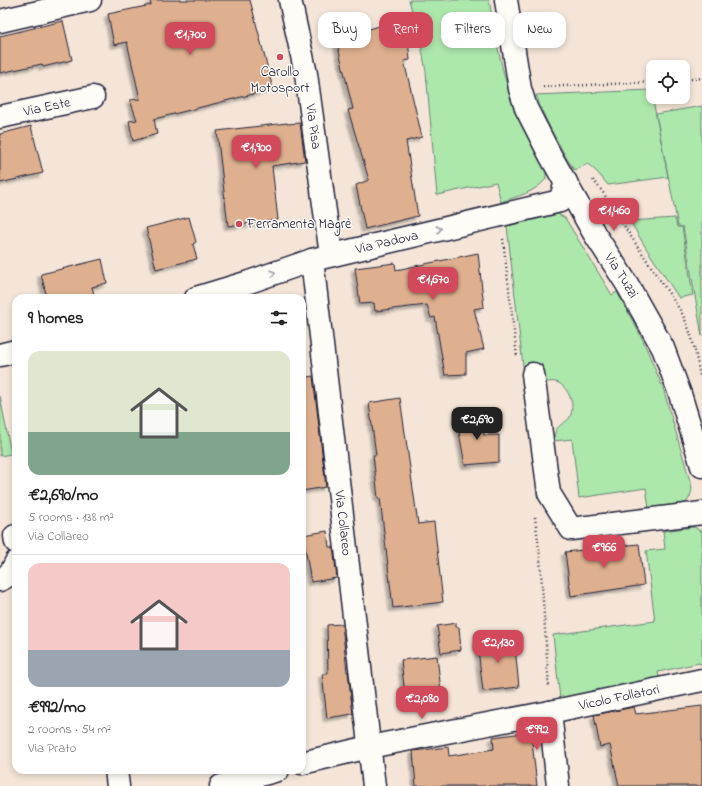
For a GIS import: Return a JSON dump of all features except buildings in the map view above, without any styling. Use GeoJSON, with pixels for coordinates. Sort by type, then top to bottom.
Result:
{"type":"FeatureCollection","features":[{"type":"Feature","properties":{"kind":"street"},"geometry":{"type":"LineString","coordinates":[[0,21],[90,0]]}},
{"type":"Feature","properties":{"kind":"street","name":"Via Pisa"},"geometry":{"type":"LineString","coordinates":[[290,0],[306,74],[321,258]]}},
{"type":"Feature","properties":{"kind":"street","name":"Via Tuzzi"},"geometry":{"type":"LineString","coordinates":[[506,0],[520,88],[526,108],[550,155],[594,233],[627,284],[663,348],[680,394],[702,466]]}},
{"type":"Feature","properties":{"kind":"street","name":"Via Este"},"geometry":{"type":"LineString","coordinates":[[0,117],[93,97]]}},
{"type":"Feature","properties":{"kind":"street","name":"Via Padova"},"geometry":{"type":"LineString","coordinates":[[223,294],[250,290],[321,258],[560,201],[566,182]]}},
{"type":"Feature","properties":{"kind":"street","name":"Via Collareo"},"geometry":{"type":"LineString","coordinates":[[321,258],[374,786]]}},
{"type":"Feature","properties":{"kind":"street"},"geometry":{"type":"LineString","coordinates":[[0,355],[12,352]]}},
{"type":"Feature","properties":{"kind":"street"},"geometry":{"type":"LineString","coordinates":[[533,374],[549,493],[571,530],[702,513]]}},
{"type":"Feature","properties":{"kind":"street"},"geometry":{"type":"LineString","coordinates":[[0,580],[12,571]]}},
{"type":"Feature","properties":{"kind":"street","name":"Vicolo Follatori"},"geometry":{"type":"LineString","coordinates":[[306,760],[550,712],[702,680]]}},
{"type":"Feature","properties":{"kind":"street"},"geometry":{"type":"LineString","coordinates":[[550,712],[558,786]]}},
{"type":"Feature","properties":{"kind":"street"},"geometry":{"type":"LineString","coordinates":[[116,774],[118,786]]}},
{"type":"Feature","properties":{"kind":"street"},"geometry":{"type":"LineString","coordinates":[[221,786],[264,774]]}},
{"type":"Feature","properties":{"kind":"path"},"geometry":{"type":"LineString","coordinates":[[690,79],[702,78]]}},
{"type":"Feature","properties":{"kind":"path"},"geometry":{"type":"LineString","coordinates":[[520,88],[646,82]]}},
{"type":"Feature","properties":{"kind":"path"},"geometry":{"type":"LineString","coordinates":[[566,182],[579,173],[589,176],[602,191],[687,321],[701,381]]}},
{"type":"Feature","properties":{"kind":"green space"},"geometry":{"type":"Polygon","coordinates":[[[409,0],[489,0],[491,12],[441,12],[441,48],[498,48],[504,75],[518,118],[546,173],[546,179],[536,188],[525,194],[501,202],[496,182],[437,195],[426,72],[422,48],[433,48],[433,12],[412,12],[409,0]]]}},
{"type":"Feature","properties":{"kind":"green space"},"geometry":{"type":"Polygon","coordinates":[[[646,90],[646,104],[654,104],[668,177],[608,185],[588,164],[574,170],[553,133],[536,95],[646,90]]]}},
{"type":"Feature","properties":{"kind":"green space"},"geometry":{"type":"Polygon","coordinates":[[[702,106],[702,336],[683,227],[678,226],[656,114],[702,106]]]}},
{"type":"Feature","properties":{"kind":"green space"},"geometry":{"type":"Polygon","coordinates":[[[558,214],[565,218],[612,295],[617,292],[642,338],[663,388],[692,488],[689,498],[682,505],[649,509],[646,488],[579,498],[572,439],[554,441],[556,430],[569,418],[571,414],[571,400],[567,391],[560,384],[556,382],[544,383],[542,364],[523,366],[507,226],[558,214]]]}},
{"type":"Feature","properties":{"kind":"green space"},"geometry":{"type":"Polygon","coordinates":[[[675,218],[677,227],[682,227],[693,295],[679,298],[630,221],[675,218]]]}},
{"type":"Feature","properties":{"kind":"green space"},"geometry":{"type":"Polygon","coordinates":[[[0,396],[11,454],[0,456],[0,396]]]}},
{"type":"Feature","properties":{"kind":"green space"},"geometry":{"type":"Polygon","coordinates":[[[694,527],[702,532],[702,665],[699,663],[658,672],[660,681],[560,699],[553,635],[655,621],[646,551],[665,549],[663,531],[694,527]]]}},
{"type":"Feature","properties":{"kind":"place","name":"Carollo Motosport"},"geometry":{"type":"Point","coordinates":[280,57]}},
{"type":"Feature","properties":{"kind":"place","name":"Ferramenta Magrè"},"geometry":{"type":"Point","coordinates":[239,224]}}]}
